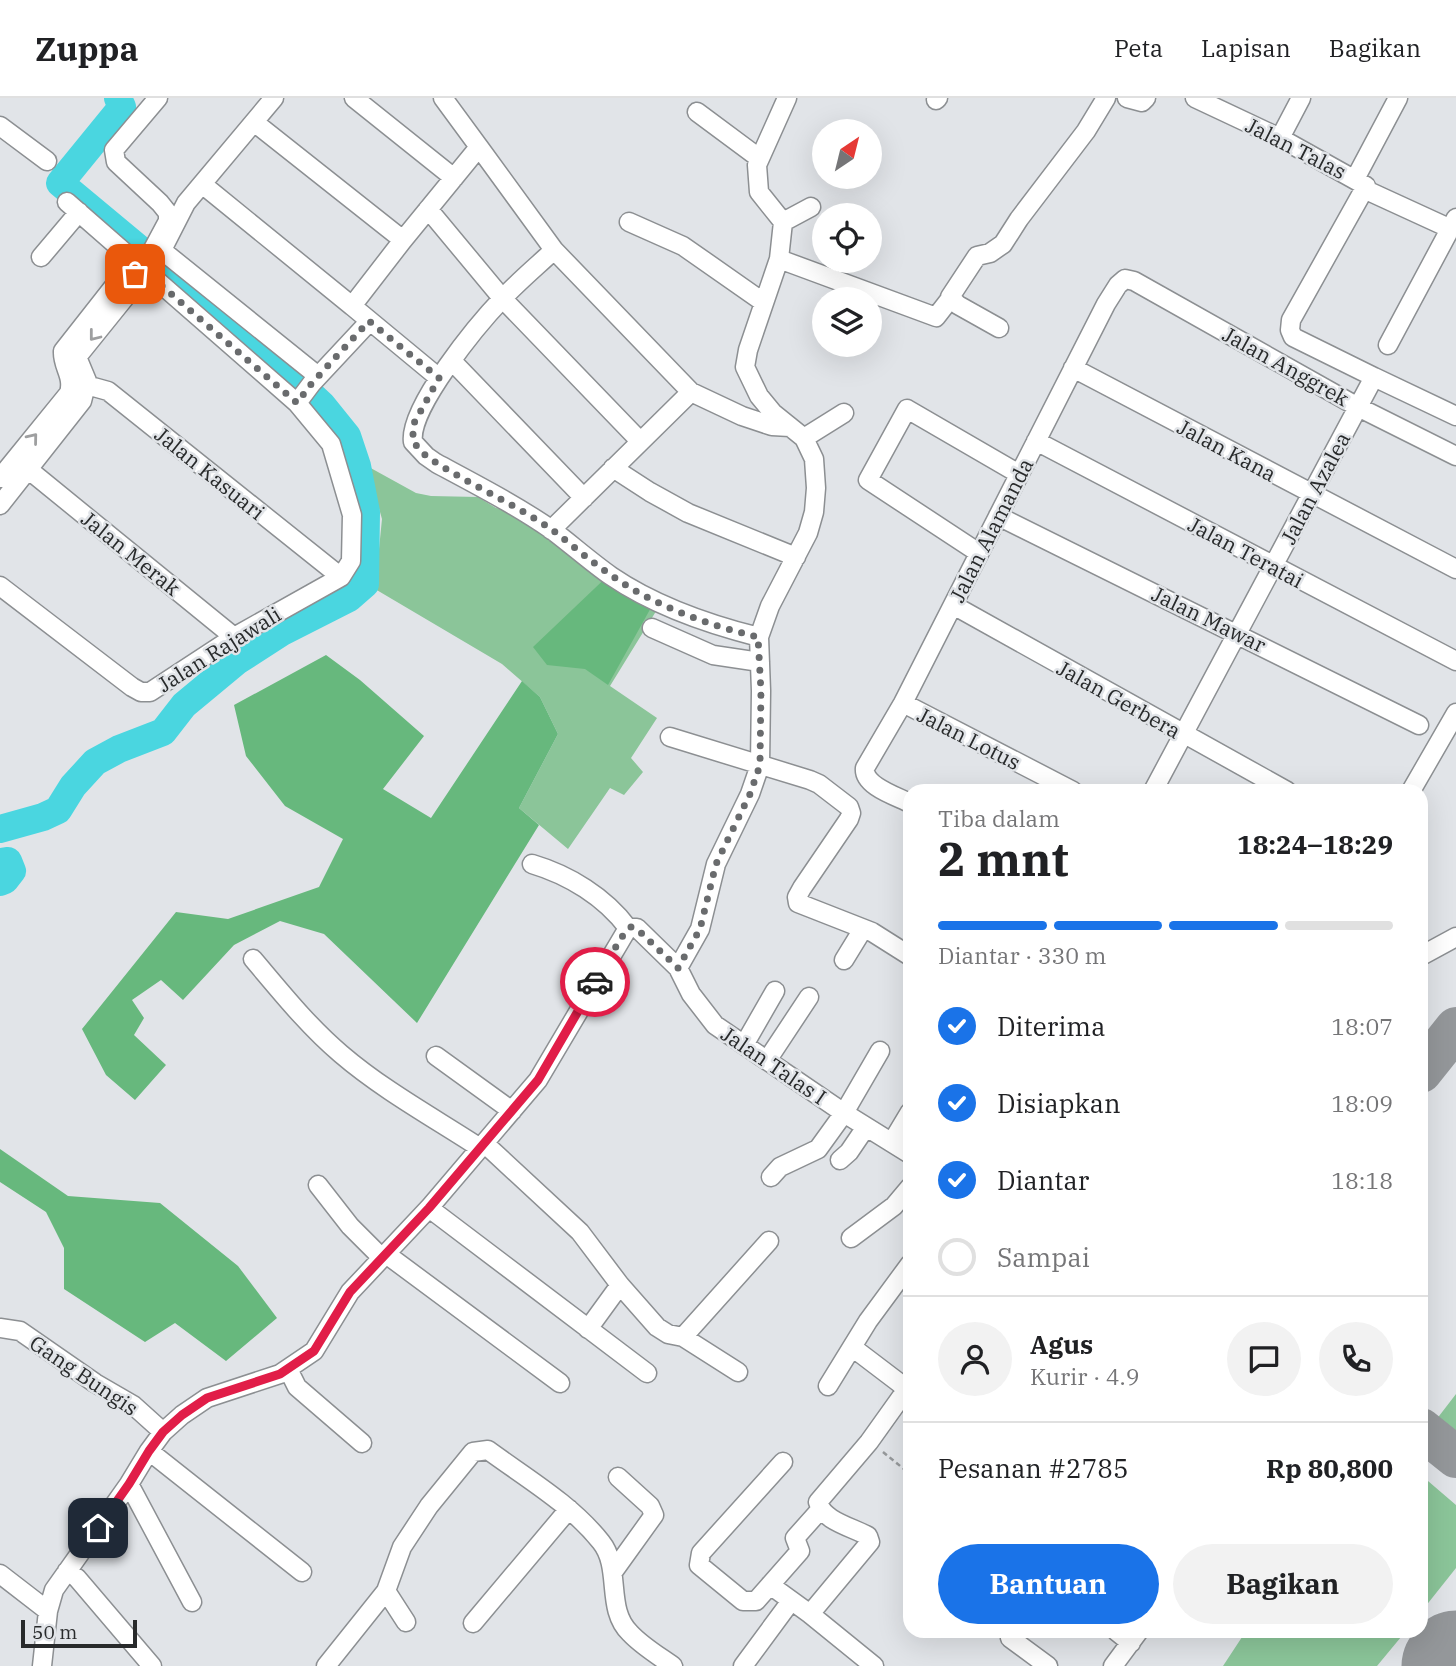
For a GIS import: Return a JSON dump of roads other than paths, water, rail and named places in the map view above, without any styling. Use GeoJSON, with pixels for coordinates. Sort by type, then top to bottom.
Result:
{"type":"FeatureCollection","features":[{"type":"Feature","properties":{"kind":"street"},"geometry":{"type":"LineString","coordinates":[[0,478],[69,393],[79,383],[87,380],[78,357],[131,290],[168,221],[168,213],[116,162],[114,150],[158,98]]}},
{"type":"Feature","properties":{"kind":"street"},"geometry":{"type":"LineString","coordinates":[[274,98],[186,203],[164,246],[164,252],[315,380]]}},
{"type":"Feature","properties":{"kind":"street"},"geometry":{"type":"LineString","coordinates":[[354,98],[454,178]]}},
{"type":"Feature","properties":{"kind":"street"},"geometry":{"type":"LineString","coordinates":[[443,98],[554,250],[691,392],[742,416],[797,433],[844,413]]}},
{"type":"Feature","properties":{"kind":"street"},"geometry":{"type":"LineString","coordinates":[[678,968],[700,929],[716,864],[750,794],[760,765],[758,637],[770,606],[808,533],[814,512],[814,459],[797,433],[759,396],[745,368],[748,350],[779,259],[783,222],[759,192],[759,158],[787,98]]}},
{"type":"Feature","properties":{"kind":"street"},"geometry":{"type":"LineString","coordinates":[[779,259],[936,317],[977,256],[990,253],[1003,244],[1019,219],[1062,166],[1106,98]]}},
{"type":"Feature","properties":{"kind":"street"},"geometry":{"type":"LineString","coordinates":[[1127,98],[1140,102],[1146,98]]}},
{"type":"Feature","properties":{"kind":"street"},"geometry":{"type":"LineString","coordinates":[[1280,138],[1301,98]]}},
{"type":"Feature","properties":{"kind":"street"},"geometry":{"type":"LineString","coordinates":[[1398,98],[1360,184],[1292,320],[1290,330],[1293,337],[1456,416]]}},
{"type":"Feature","properties":{"kind":"street","name":"Jalan Talas"},"geometry":{"type":"LineString","coordinates":[[1198,99],[1280,138],[1360,184],[1453,224]]}},
{"type":"Feature","properties":{"kind":"street"},"geometry":{"type":"LineString","coordinates":[[697,112],[759,158]]}},
{"type":"Feature","properties":{"kind":"street"},"geometry":{"type":"LineString","coordinates":[[254,122],[403,240]]}},
{"type":"Feature","properties":{"kind":"street"},"geometry":{"type":"LineString","coordinates":[[0,126],[47,160]]}},
{"type":"Feature","properties":{"kind":"street"},"geometry":{"type":"LineString","coordinates":[[352,306],[479,147]]}},
{"type":"Feature","properties":{"kind":"street"},"geometry":{"type":"LineString","coordinates":[[202,184],[439,378]]}},
{"type":"Feature","properties":{"kind":"street"},"geometry":{"type":"LineString","coordinates":[[41,257],[73,207],[144,263],[299,401],[331,443],[352,515],[351,561],[341,577]]}},
{"type":"Feature","properties":{"kind":"street"},"geometry":{"type":"LineString","coordinates":[[783,222],[811,208]]}},
{"type":"Feature","properties":{"kind":"street"},"geometry":{"type":"LineString","coordinates":[[428,209],[502,298],[640,441]]}},
{"type":"Feature","properties":{"kind":"street"},"geometry":{"type":"LineString","coordinates":[[629,222],[682,246],[763,302]]}},
{"type":"Feature","properties":{"kind":"street"},"geometry":{"type":"LineString","coordinates":[[1388,345],[1453,224]]}},
{"type":"Feature","properties":{"kind":"street"},"geometry":{"type":"LineString","coordinates":[[554,250],[502,298],[439,378],[413,425],[413,442],[436,463],[504,500],[551,530],[612,577],[658,602],[711,624],[758,637]]}},
{"type":"Feature","properties":{"kind":"street","name":"Jalan Anggrek"},"geometry":{"type":"LineString","coordinates":[[1118,285],[1125,279],[1134,281],[1358,407],[1456,456]]}},
{"type":"Feature","properties":{"kind":"street","name":"Jalan Alamanda"},"geometry":{"type":"LineString","coordinates":[[903,799],[869,781],[864,774],[866,767],[903,703],[1118,285]]}},
{"type":"Feature","properties":{"kind":"street"},"geometry":{"type":"LineString","coordinates":[[950,299],[999,328]]}},
{"type":"Feature","properties":{"kind":"street"},"geometry":{"type":"LineString","coordinates":[[299,401],[369,321]]}},
{"type":"Feature","properties":{"kind":"street"},"geometry":{"type":"LineString","coordinates":[[452,361],[584,498]]}},
{"type":"Feature","properties":{"kind":"street","name":"Jalan Kana"},"geometry":{"type":"LineString","coordinates":[[1073,368],[1456,569]]}},
{"type":"Feature","properties":{"kind":"street"},"geometry":{"type":"LineString","coordinates":[[1358,407],[1374,377]]}},
{"type":"Feature","properties":{"kind":"street"},"geometry":{"type":"LineString","coordinates":[[0,505],[82,401],[79,383]]}},
{"type":"Feature","properties":{"kind":"street","name":"Jalan Kasuari"},"geometry":{"type":"LineString","coordinates":[[79,383],[108,391],[341,577]]}},
{"type":"Feature","properties":{"kind":"street"},"geometry":{"type":"LineString","coordinates":[[551,530],[691,392]]}},
{"type":"Feature","properties":{"kind":"street","name":"Jalan Azalea"},"geometry":{"type":"LineString","coordinates":[[1157,784],[1358,407]]}},
{"type":"Feature","properties":{"kind":"street"},"geometry":{"type":"LineString","coordinates":[[979,553],[868,480],[908,409],[1019,474]]}},
{"type":"Feature","properties":{"kind":"street","name":"Jalan Teratai"},"geometry":{"type":"LineString","coordinates":[[1036,441],[1456,661]]}},
{"type":"Feature","properties":{"kind":"street"},"geometry":{"type":"LineString","coordinates":[[614,468],[688,513],[796,557]]}},
{"type":"Feature","properties":{"kind":"street","name":"Jalan Merak"},"geometry":{"type":"LineString","coordinates":[[29,470],[234,637]]}},
{"type":"Feature","properties":{"kind":"street","name":"Jalan Mawar"},"geometry":{"type":"LineString","coordinates":[[998,516],[1419,725]]}},
{"type":"Feature","properties":{"kind":"street","name":"Jalan Rajawali"},"geometry":{"type":"LineString","coordinates":[[0,586],[141,692],[150,692],[234,637],[341,577]]}},
{"type":"Feature","properties":{"kind":"street","name":"Jalan Gerbera"},"geometry":{"type":"LineString","coordinates":[[953,605],[1274,784]]}},
{"type":"Feature","properties":{"kind":"street"},"geometry":{"type":"LineString","coordinates":[[652,628],[712,655],[760,662]]}},
{"type":"Feature","properties":{"kind":"street","name":"Jalan Lotus"},"geometry":{"type":"LineString","coordinates":[[903,703],[1059,784]]}},
{"type":"Feature","properties":{"kind":"street"},"geometry":{"type":"LineString","coordinates":[[1415,784],[1456,713]]}},
{"type":"Feature","properties":{"kind":"street"},"geometry":{"type":"LineString","coordinates":[[670,737],[819,784],[849,807],[849,818],[797,897],[801,906],[863,929],[903,952]]}},
{"type":"Feature","properties":{"kind":"street"},"geometry":{"type":"LineString","coordinates":[[42,1666],[48,1611],[54,1590],[163,1432],[207,1398],[263,1380],[288,1369],[314,1351],[350,1292],[429,1208],[538,1080],[631,928],[630,917],[596,886],[552,858]]}},
{"type":"Feature","properties":{"kind":"street"},"geometry":{"type":"LineString","coordinates":[[532,864],[552,870],[583,887],[631,928]]}},
{"type":"Feature","properties":{"kind":"street","name":"Jalan Talas I"},"geometry":{"type":"LineString","coordinates":[[631,928],[678,968],[691,994],[715,1025],[844,1113],[903,1149]]}},
{"type":"Feature","properties":{"kind":"street"},"geometry":{"type":"LineString","coordinates":[[844,960],[863,929]]}},
{"type":"Feature","properties":{"kind":"street"},"geometry":{"type":"LineString","coordinates":[[1428,952],[1456,937]]}},
{"type":"Feature","properties":{"kind":"street"},"geometry":{"type":"LineString","coordinates":[[253,959],[298,1012],[342,1055],[366,1074],[482,1145],[580,1232],[620,1285],[662,1331],[683,1337],[737,1372]]}},
{"type":"Feature","properties":{"kind":"street"},"geometry":{"type":"LineString","coordinates":[[744,1045],[775,992]]}},
{"type":"Feature","properties":{"kind":"street"},"geometry":{"type":"LineString","coordinates":[[768,1059],[809,997]]}},
{"type":"Feature","properties":{"kind":"street"},"geometry":{"type":"LineString","coordinates":[[771,1177],[780,1167],[818,1149],[844,1113],[880,1051]]}},
{"type":"Feature","properties":{"kind":"street"},"geometry":{"type":"LineString","coordinates":[[436,1056],[512,1111]]}},
{"type":"Feature","properties":{"kind":"street"},"geometry":{"type":"LineString","coordinates":[[892,1142],[903,1124]]}},
{"type":"Feature","properties":{"kind":"street"},"geometry":{"type":"LineString","coordinates":[[840,1160],[849,1152],[866,1127]]}},
{"type":"Feature","properties":{"kind":"street"},"geometry":{"type":"LineString","coordinates":[[318,1185],[350,1226],[384,1256],[560,1383]]}},
{"type":"Feature","properties":{"kind":"street"},"geometry":{"type":"LineString","coordinates":[[850,1238],[894,1206],[903,1195]]}},
{"type":"Feature","properties":{"kind":"street"},"geometry":{"type":"LineString","coordinates":[[429,1208],[647,1373]]}},
{"type":"Feature","properties":{"kind":"street"},"geometry":{"type":"LineString","coordinates":[[683,1337],[769,1241]]}},
{"type":"Feature","properties":{"kind":"street"},"geometry":{"type":"LineString","coordinates":[[828,1385],[903,1274]]}},
{"type":"Feature","properties":{"kind":"street"},"geometry":{"type":"LineString","coordinates":[[588,1329],[620,1285]]}},
{"type":"Feature","properties":{"kind":"street","name":"Gang Bungis"},"geometry":{"type":"LineString","coordinates":[[0,1328],[20,1331],[95,1383],[133,1405],[163,1432]]}},
{"type":"Feature","properties":{"kind":"street"},"geometry":{"type":"LineString","coordinates":[[852,1347],[903,1386]]}},
{"type":"Feature","properties":{"kind":"street"},"geometry":{"type":"LineString","coordinates":[[288,1369],[297,1387],[362,1443]]}},
{"type":"Feature","properties":{"kind":"street"},"geometry":{"type":"LineString","coordinates":[[783,1462],[731,1518],[698,1560],[699,1565],[743,1601],[756,1601],[800,1551],[795,1538],[820,1510],[819,1499],[869,1441],[902,1398],[903,1392]]}},
{"type":"Feature","properties":{"kind":"street"},"geometry":{"type":"LineString","coordinates":[[326,1666],[386,1591],[402,1547],[429,1506],[473,1452],[488,1450],[569,1509],[603,1543],[613,1572],[616,1608],[628,1633],[673,1666]]}},
{"type":"Feature","properties":{"kind":"street"},"geometry":{"type":"LineString","coordinates":[[149,1451],[302,1572]]}},
{"type":"Feature","properties":{"kind":"street"},"geometry":{"type":"LineString","coordinates":[[613,1572],[654,1515],[650,1507],[618,1477]]}},
{"type":"Feature","properties":{"kind":"street"},"geometry":{"type":"LineString","coordinates":[[129,1484],[192,1602]]}},
{"type":"Feature","properties":{"kind":"street"},"geometry":{"type":"LineString","coordinates":[[473,1623],[569,1509]]}},
{"type":"Feature","properties":{"kind":"street"},"geometry":{"type":"LineString","coordinates":[[810,1614],[870,1542],[868,1536],[820,1510]]}},
{"type":"Feature","properties":{"kind":"street"},"geometry":{"type":"LineString","coordinates":[[67,1571],[77,1578],[152,1666]]}},
{"type":"Feature","properties":{"kind":"street"},"geometry":{"type":"LineString","coordinates":[[0,1574],[48,1611]]}},
{"type":"Feature","properties":{"kind":"street"},"geometry":{"type":"LineString","coordinates":[[770,1585],[874,1666]]}},
{"type":"Feature","properties":{"kind":"street"},"geometry":{"type":"LineString","coordinates":[[386,1591],[406,1622]]}},
{"type":"Feature","properties":{"kind":"street"},"geometry":{"type":"LineString","coordinates":[[743,1666],[791,1601]]}},
{"type":"Feature","properties":{"kind":"street"},"geometry":{"type":"LineString","coordinates":[[1010,1638],[1048,1666]]}},
{"type":"Feature","properties":{"kind":"street"},"geometry":{"type":"LineString","coordinates":[[1113,1666],[1134,1638]]}},
{"type":"Feature","properties":{"kind":"waterway"},"geometry":{"type":"LineString","coordinates":[[0,829],[58,810],[73,786],[95,762],[119,749],[163,732],[184,705],[237,661],[282,632],[349,598],[365,584],[366,512],[357,466],[347,436],[322,405],[280,366],[60,183],[122,107],[118,98]]}},
{"type":"Feature","properties":{"kind":"waterway"},"geometry":{"type":"LineString","coordinates":[[0,862],[8,861],[12,871],[0,882]]}}]}
